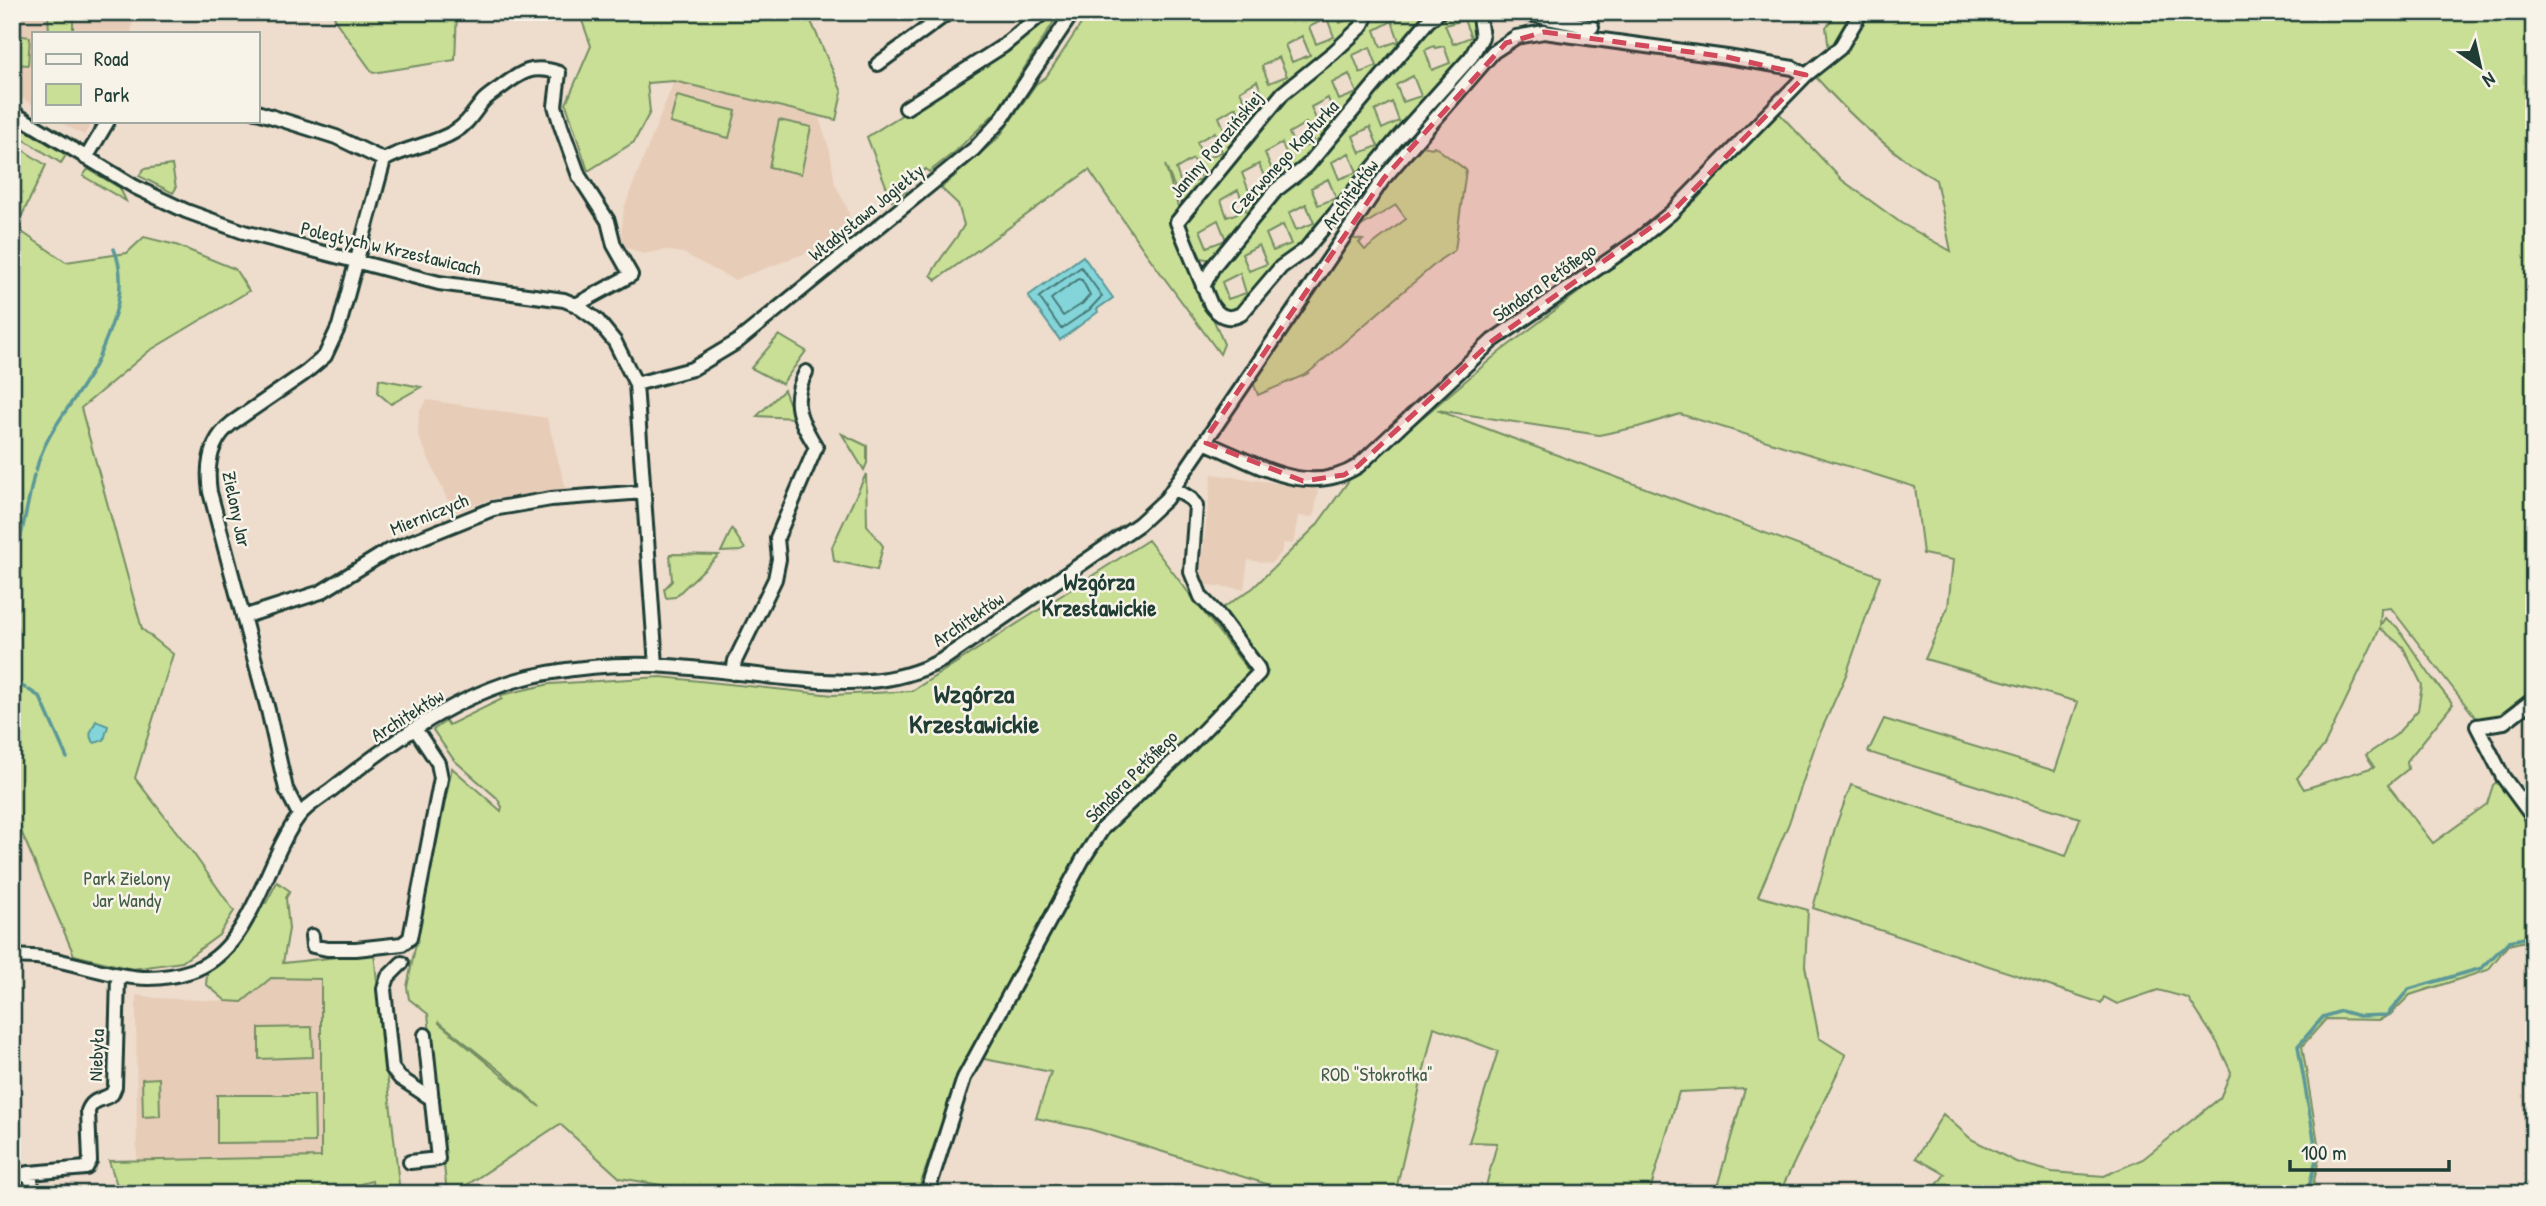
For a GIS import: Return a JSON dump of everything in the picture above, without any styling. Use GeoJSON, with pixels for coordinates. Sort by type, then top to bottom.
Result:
{"type":"FeatureCollection","features":[{"type":"Feature","properties":{"kind":"street"},"geometry":{"type":"LineString","coordinates":[[878,64],[949,12]]}},
{"type":"Feature","properties":{"kind":"street"},"geometry":{"type":"LineString","coordinates":[[906,108],[1003,46],[1044,12]]}},
{"type":"Feature","properties":{"kind":"street","name":"Władysława Jagiełły"},"geometry":{"type":"LineString","coordinates":[[636,384],[692,369],[737,342],[974,149],[1000,121],[1073,12]]}},
{"type":"Feature","properties":{"kind":"street","name":"Janiny Porazińskiej"},"geometry":{"type":"LineString","coordinates":[[1368,12],[1361,27],[1283,93],[1177,222],[1216,312],[1233,318],[1244,311],[1282,267],[1305,250],[1398,138],[1471,57],[1482,37],[1480,14]]}},
{"type":"Feature","properties":{"kind":"street","name":"Czerwonego Kapturka"},"geometry":{"type":"LineString","coordinates":[[1203,287],[1213,267],[1276,190],[1307,166],[1428,21],[1439,12]]}},
{"type":"Feature","properties":{"kind":"street"},"geometry":{"type":"LineString","coordinates":[[1519,12],[1592,27]]}},
{"type":"Feature","properties":{"kind":"street","name":"Sándora Petőfiego"},"geometry":{"type":"LineString","coordinates":[[1206,443],[1303,481],[1344,475],[1369,457],[1492,341],[1637,241],[1671,213],[1806,75],[1840,48],[1861,12]]}},
{"type":"Feature","properties":{"kind":"street","name":"Architektów"},"geometry":{"type":"LineString","coordinates":[[12,957],[44,958],[118,977],[147,979],[192,971],[216,957],[246,922],[279,848],[299,814],[351,774],[416,730],[477,695],[517,680],[575,670],[656,665],[848,684],[885,680],[919,671],[958,649],[1157,509],[1175,489],[1384,178],[1493,52],[1524,34],[1544,32],[1754,61],[1793,68],[1806,75]]}},
{"type":"Feature","properties":{"kind":"street"},"geometry":{"type":"LineString","coordinates":[[259,113],[337,137],[384,160],[395,153],[452,134],[467,124],[484,99],[519,74],[545,68],[559,73],[555,106],[561,126],[579,176],[608,221],[614,245],[631,275],[576,305]]}},
{"type":"Feature","properties":{"kind":"street","name":"Poległych w Krzesławicach"},"geometry":{"type":"LineString","coordinates":[[12,112],[135,187],[203,218],[356,263],[439,283],[550,297],[576,305],[597,320],[615,341],[636,384],[656,665]]}},
{"type":"Feature","properties":{"kind":"street"},"geometry":{"type":"LineString","coordinates":[[86,158],[107,122]]}},
{"type":"Feature","properties":{"kind":"street","name":"Zielony Jar"},"geometry":{"type":"LineString","coordinates":[[299,814],[286,789],[210,492],[208,470],[214,442],[221,431],[325,356],[339,326],[384,160]]}},
{"type":"Feature","properties":{"kind":"street"},"geometry":{"type":"LineString","coordinates":[[1193,262],[1213,267]]}},
{"type":"Feature","properties":{"kind":"street"},"geometry":{"type":"LineString","coordinates":[[733,673],[735,662],[775,579],[779,559],[777,538],[816,447],[805,429],[796,390],[806,372]]}},
{"type":"Feature","properties":{"kind":"street","name":"Sándora Petőfiego"},"geometry":{"type":"LineString","coordinates":[[927,1194],[964,1079],[1083,859],[1103,828],[1181,754],[1259,673],[1257,666],[1220,617],[1201,597],[1191,572],[1196,506],[1191,499],[1175,489]]}},
{"type":"Feature","properties":{"kind":"street","name":"Mierniczych"},"geometry":{"type":"LineString","coordinates":[[243,617],[321,592],[386,552],[493,509],[551,499],[644,492]]}},
{"type":"Feature","properties":{"kind":"street"},"geometry":{"type":"LineString","coordinates":[[2534,699],[2504,722],[2477,726],[2503,777],[2534,819]]}},
{"type":"Feature","properties":{"kind":"street"},"geometry":{"type":"LineString","coordinates":[[312,936],[313,946],[327,949],[402,944],[410,938],[441,778],[438,763],[416,730]]}},
{"type":"Feature","properties":{"kind":"street"},"geometry":{"type":"LineString","coordinates":[[402,963],[388,977],[384,989],[392,1068],[400,1078],[432,1099]]}},
{"type":"Feature","properties":{"kind":"street","name":"Niebyła"},"geometry":{"type":"LineString","coordinates":[[30,1173],[86,1168],[90,1161],[88,1111],[91,1104],[112,1094],[115,1087],[118,977]]}},
{"type":"Feature","properties":{"kind":"street"},"geometry":{"type":"LineString","coordinates":[[410,1162],[438,1159],[425,1035]]}},
{"type":"Feature","properties":{"kind":"street"},"geometry":{"type":"LineString","coordinates":[[12,1176],[30,1173],[33,1194]]}},
{"type":"Feature","properties":{"kind":"highlighted area"},"geometry":{"type":"Polygon","coordinates":[[[1544,32],[1727,57],[1806,75],[1671,213],[1492,341],[1358,466],[1344,475],[1303,481],[1206,443],[1210,432],[1384,178],[1506,43],[1544,32]]]}},
{"type":"Feature","properties":{"kind":"shaded area"},"geometry":{"type":"Polygon","coordinates":[[[12,12],[134,12],[131,32],[32,32],[32,104],[12,92],[12,12]]]}},
{"type":"Feature","properties":{"kind":"shaded area"},"geometry":{"type":"Polygon","coordinates":[[[674,81],[818,115],[830,151],[835,184],[848,210],[853,233],[836,248],[833,243],[734,280],[683,253],[664,250],[643,254],[626,247],[621,237],[624,208],[674,81]]]}},
{"type":"Feature","properties":{"kind":"shaded area"},"geometry":{"type":"Polygon","coordinates":[[[60,122],[92,122],[84,135],[60,122]]]}},
{"type":"Feature","properties":{"kind":"shaded area"},"geometry":{"type":"Polygon","coordinates":[[[427,400],[547,418],[566,490],[492,499],[453,512],[418,435],[419,412],[427,400]]]}},
{"type":"Feature","properties":{"kind":"shaded area"},"geometry":{"type":"Polygon","coordinates":[[[1212,474],[1318,489],[1314,517],[1298,516],[1293,544],[1283,543],[1281,553],[1271,563],[1248,560],[1244,589],[1199,584],[1212,474]]]}},
{"type":"Feature","properties":{"kind":"shaded area"},"geometry":{"type":"Polygon","coordinates":[[[271,978],[321,978],[322,1158],[137,1160],[136,995],[242,1002],[271,978]]]}},
{"type":"Feature","properties":{"kind":"green space"},"geometry":{"type":"Polygon","coordinates":[[[332,12],[457,12],[455,60],[373,73],[332,12]]]}},
{"type":"Feature","properties":{"kind":"green space"},"geometry":{"type":"Polygon","coordinates":[[[579,12],[807,12],[842,92],[836,120],[674,81],[647,83],[650,112],[634,142],[588,171],[566,104],[591,46],[579,12]]]}},
{"type":"Feature","properties":{"kind":"green space"},"geometry":{"type":"Polygon","coordinates":[[[1053,12],[1060,12],[997,111],[956,151],[929,172],[926,169],[909,178],[906,191],[892,201],[867,137],[1030,34],[1053,12]]]}},
{"type":"Feature","properties":{"kind":"green space"},"geometry":{"type":"Polygon","coordinates":[[[1089,12],[1229,12],[1240,22],[1249,12],[1335,12],[1340,23],[1356,16],[1355,12],[1363,12],[1347,33],[1272,95],[1274,98],[1261,114],[1250,121],[1252,125],[1238,142],[1229,145],[1231,150],[1194,195],[1182,204],[1165,165],[1180,213],[1172,222],[1224,344],[1220,354],[1089,170],[936,280],[931,275],[964,225],[958,204],[941,188],[999,137],[1036,84],[1046,77],[1089,12]],[[1327,18],[1309,27],[1316,44],[1334,37],[1327,18]],[[1302,36],[1285,45],[1292,62],[1310,55],[1302,36]],[[1279,57],[1262,66],[1269,83],[1287,76],[1279,57]],[[1257,81],[1240,91],[1248,108],[1265,101],[1257,81]],[[1236,107],[1219,117],[1226,134],[1244,126],[1236,107]],[[1215,132],[1197,142],[1203,159],[1222,152],[1215,132]],[[1193,159],[1176,169],[1182,186],[1201,179],[1193,159]]]}},
{"type":"Feature","properties":{"kind":"green space"},"geometry":{"type":"Polygon","coordinates":[[[1373,12],[1431,12],[1308,158],[1300,162],[1300,167],[1211,260],[1201,258],[1186,227],[1189,216],[1292,91],[1373,12]],[[1392,21],[1375,30],[1381,47],[1399,41],[1392,21]],[[1370,47],[1353,55],[1360,73],[1377,66],[1370,47]],[[1349,74],[1332,83],[1339,100],[1357,93],[1349,74]],[[1328,98],[1311,107],[1318,124],[1335,117],[1328,98]],[[1306,123],[1289,133],[1296,150],[1314,143],[1306,123]],[[1282,143],[1265,153],[1272,170],[1290,163],[1282,143]],[[1259,164],[1242,173],[1249,191],[1267,184],[1259,164]],[[1238,190],[1221,200],[1227,217],[1246,210],[1238,190]],[[1218,220],[1200,230],[1207,247],[1226,240],[1218,220]]]}},
{"type":"Feature","properties":{"kind":"green space","name":"ROD \"Stokrotka\""},"geometry":{"type":"Polygon","coordinates":[[[1838,12],[2534,12],[2534,695],[2492,723],[2475,717],[2391,608],[2381,609],[2380,626],[2385,618],[2397,627],[2453,704],[2407,761],[2408,769],[2388,785],[2433,843],[2487,804],[2493,785],[2500,779],[2534,826],[2534,939],[2508,945],[2488,970],[2410,995],[2390,1015],[2379,1020],[2326,1019],[2302,1046],[2320,1155],[2311,1194],[1930,1194],[1945,1174],[1916,1158],[1943,1114],[1971,1139],[2016,1162],[2052,1172],[2104,1176],[2143,1159],[2220,1098],[2231,1072],[2218,1044],[2188,998],[2158,990],[2117,1004],[2104,997],[2101,1003],[1813,908],[1835,828],[1851,785],[2066,856],[2080,818],[1868,752],[1884,719],[2055,771],[2078,702],[1925,659],[1948,607],[1953,560],[1923,554],[1915,487],[1680,414],[1599,435],[1437,410],[1880,576],[1846,675],[1817,740],[1789,823],[1758,896],[1808,910],[1805,966],[1819,1038],[1846,1055],[1779,1194],[1715,1194],[1745,1089],[1679,1092],[1649,1194],[1484,1194],[1497,1143],[1469,1142],[1498,1051],[1434,1027],[1395,1194],[1348,1194],[1348,1191],[1273,1186],[1089,1129],[1036,1118],[1051,1072],[979,1058],[1098,841],[1268,672],[1218,611],[1253,588],[1316,526],[1350,479],[1497,354],[1695,201],[1778,112],[1842,180],[1901,223],[1951,251],[1936,180],[1902,158],[1871,132],[1814,75],[1830,58],[1826,27],[1838,12]],[[2380,628],[2324,746],[2297,778],[2304,789],[2374,767],[2366,755],[2396,735],[2418,710],[2422,685],[2403,647],[2380,628]]]}},
{"type":"Feature","properties":{"kind":"green space"},"geometry":{"type":"Polygon","coordinates":[[[48,13],[73,14],[73,32],[49,32],[48,13]]]}},
{"type":"Feature","properties":{"kind":"green space"},"geometry":{"type":"Polygon","coordinates":[[[1468,14],[1474,18],[1477,41],[1332,213],[1243,309],[1231,313],[1225,310],[1214,298],[1214,275],[1283,191],[1429,28],[1442,18],[1468,14]],[[1464,20],[1445,25],[1453,44],[1471,37],[1464,20]],[[1444,46],[1425,50],[1432,70],[1450,63],[1444,46]],[[1413,76],[1396,85],[1403,102],[1421,96],[1413,76]],[[1392,102],[1375,111],[1382,129],[1399,121],[1392,102]],[[1370,127],[1353,136],[1360,153],[1378,146],[1370,127]],[[1349,153],[1332,162],[1339,179],[1357,172],[1349,153]],[[1328,179],[1311,188],[1318,205],[1336,198],[1328,179]],[[1306,204],[1289,213],[1296,230],[1314,223],[1306,204]],[[1283,225],[1266,234],[1273,251],[1291,244],[1283,225]],[[1259,245],[1242,254],[1249,271],[1267,264],[1259,245]],[[1240,273],[1222,282],[1228,299],[1246,293],[1240,273]]]}},
{"type":"Feature","properties":{"kind":"green space"},"geometry":{"type":"Polygon","coordinates":[[[16,35],[30,37],[28,65],[14,64],[16,35]]]}},
{"type":"Feature","properties":{"kind":"green space"},"geometry":{"type":"Polygon","coordinates":[[[677,96],[736,111],[729,138],[670,123],[677,96]]]}},
{"type":"Feature","properties":{"kind":"green space"},"geometry":{"type":"Polygon","coordinates":[[[779,120],[811,127],[801,174],[769,167],[779,120]]]}},
{"type":"Feature","properties":{"kind":"green space"},"geometry":{"type":"Polygon","coordinates":[[[12,122],[66,155],[61,163],[12,132],[12,122]]]}},
{"type":"Feature","properties":{"kind":"green space","name":"Park Zielony Jar Wandy"},"geometry":{"type":"Polygon","coordinates":[[[12,143],[46,165],[16,228],[66,262],[127,253],[144,237],[176,245],[235,269],[249,291],[149,351],[81,408],[142,629],[173,654],[135,778],[234,911],[219,935],[182,962],[132,969],[74,955],[12,810],[12,143]]]}},
{"type":"Feature","properties":{"kind":"green space"},"geometry":{"type":"Polygon","coordinates":[[[1423,146],[1434,146],[1466,170],[1455,250],[1307,374],[1258,395],[1253,382],[1351,238],[1363,240],[1359,243],[1365,250],[1406,219],[1396,205],[1355,230],[1390,181],[1423,146]]]}},
{"type":"Feature","properties":{"kind":"green space"},"geometry":{"type":"Polygon","coordinates":[[[172,165],[176,188],[173,193],[139,176],[144,169],[172,165]]]}},
{"type":"Feature","properties":{"kind":"green space"},"geometry":{"type":"Polygon","coordinates":[[[88,169],[120,188],[126,201],[83,176],[88,169]]]}},
{"type":"Feature","properties":{"kind":"green space"},"geometry":{"type":"Polygon","coordinates":[[[779,335],[806,351],[782,384],[751,368],[779,335]]]}},
{"type":"Feature","properties":{"kind":"green space"},"geometry":{"type":"Polygon","coordinates":[[[379,379],[421,387],[391,404],[378,393],[379,379]]]}},
{"type":"Feature","properties":{"kind":"green space"},"geometry":{"type":"Polygon","coordinates":[[[784,390],[795,418],[757,416],[784,390]]]}},
{"type":"Feature","properties":{"kind":"green space"},"geometry":{"type":"Polygon","coordinates":[[[842,434],[867,446],[867,463],[864,470],[842,434]]]}},
{"type":"Feature","properties":{"kind":"green space"},"geometry":{"type":"Polygon","coordinates":[[[866,474],[867,525],[883,546],[877,570],[834,561],[832,547],[866,474]]]}},
{"type":"Feature","properties":{"kind":"green space"},"geometry":{"type":"Polygon","coordinates":[[[732,529],[745,549],[721,552],[732,529]]]}},
{"type":"Feature","properties":{"kind":"green space"},"geometry":{"type":"Polygon","coordinates":[[[1148,540],[1251,674],[1085,841],[961,1067],[917,1194],[714,1194],[620,1178],[560,1124],[453,1194],[447,1194],[428,1014],[409,999],[407,987],[452,768],[501,811],[502,807],[497,798],[454,760],[433,730],[446,721],[449,725],[502,699],[501,695],[550,684],[661,677],[833,695],[912,691],[1148,540]],[[439,1022],[540,1107],[503,1073],[439,1022]]]}},
{"type":"Feature","properties":{"kind":"green space"},"geometry":{"type":"Polygon","coordinates":[[[670,554],[719,555],[675,597],[666,598],[664,589],[672,581],[670,554]]]}},
{"type":"Feature","properties":{"kind":"green space"},"geometry":{"type":"Polygon","coordinates":[[[277,882],[290,891],[286,898],[289,929],[283,963],[374,953],[400,1194],[374,1194],[372,1181],[321,1194],[120,1194],[109,1161],[321,1157],[321,979],[271,978],[242,1002],[226,1001],[206,984],[208,968],[235,947],[260,902],[266,903],[277,882]]]}},
{"type":"Feature","properties":{"kind":"green space"},"geometry":{"type":"Polygon","coordinates":[[[312,1027],[313,1057],[259,1059],[259,1028],[312,1027]]]}},
{"type":"Feature","properties":{"kind":"green space"},"geometry":{"type":"Polygon","coordinates":[[[159,1078],[160,1116],[143,1117],[142,1079],[159,1078]]]}},
{"type":"Feature","properties":{"kind":"green space"},"geometry":{"type":"Polygon","coordinates":[[[217,1095],[314,1095],[315,1142],[217,1143],[217,1095]]]}},
{"type":"Feature","properties":{"kind":"water"},"geometry":{"type":"Polygon","coordinates":[[[1083,256],[1113,298],[1060,340],[1028,296],[1083,256]]]}},
{"type":"Feature","properties":{"kind":"water"},"geometry":{"type":"Polygon","coordinates":[[[96,721],[108,726],[104,740],[95,743],[90,735],[96,721]]]}},
{"type":"Feature","properties":{"kind":"waterway"},"geometry":{"type":"LineString","coordinates":[[99,356],[110,330],[120,290],[114,249]]}},
{"type":"Feature","properties":{"kind":"waterway"},"geometry":{"type":"LineString","coordinates":[[36,471],[47,441],[98,359]]}},
{"type":"Feature","properties":{"kind":"waterway"},"geometry":{"type":"LineString","coordinates":[[12,614],[18,550],[34,475]]}},
{"type":"Feature","properties":{"kind":"waterway"},"geometry":{"type":"LineString","coordinates":[[12,679],[25,688]]}},
{"type":"Feature","properties":{"kind":"waterway"},"geometry":{"type":"LineString","coordinates":[[29,690],[40,697],[67,758]]}},
{"type":"Feature","properties":{"kind":"waterway"},"geometry":{"type":"LineString","coordinates":[[2307,1194],[2317,1156],[2298,1046],[2323,1017],[2341,1011],[2359,1016],[2387,1015],[2409,989],[2482,968],[2509,941],[2534,936]]}},
{"type":"Feature","properties":{"kind":"district","name":"Wzgórza Krzesławickie"},"geometry":{"type":"Point","coordinates":[1099,594]}},
{"type":"Feature","properties":{"kind":"district","name":"Wzgórza Krzesławickie"},"geometry":{"type":"Point","coordinates":[974,708]}}]}
